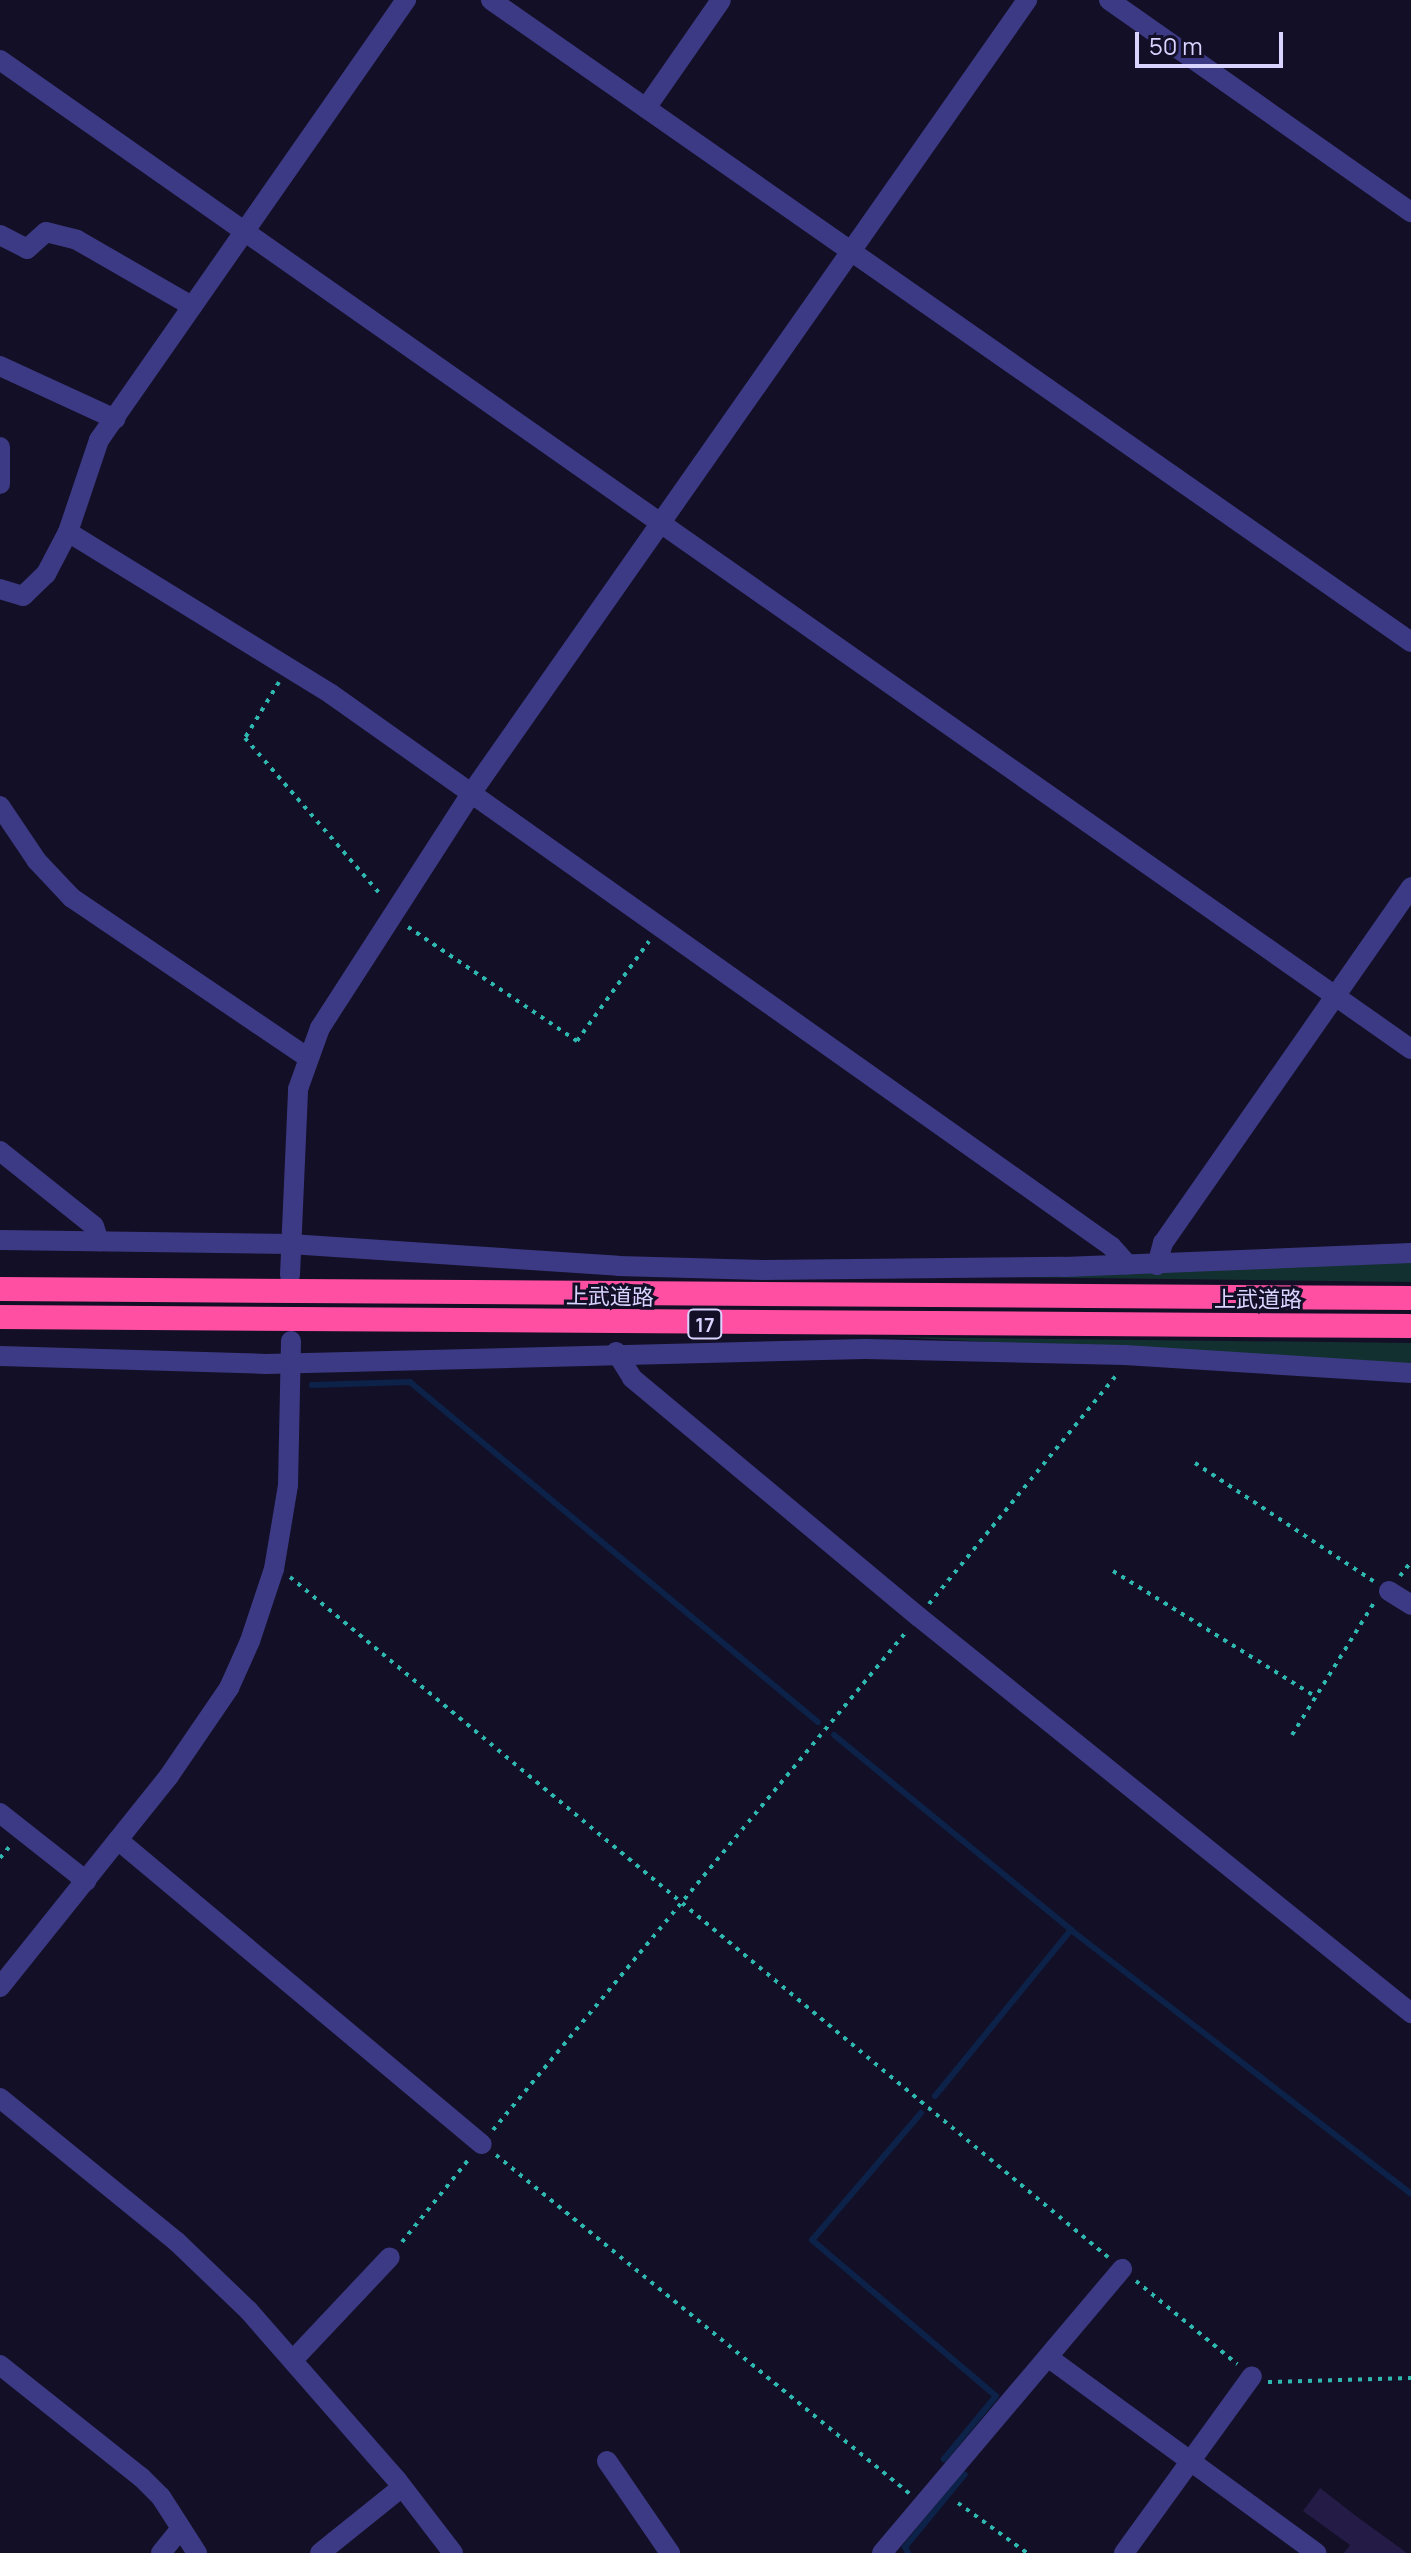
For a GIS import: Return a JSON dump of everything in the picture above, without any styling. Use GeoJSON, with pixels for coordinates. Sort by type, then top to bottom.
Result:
{"type":"FeatureCollection","features":[{"type":"Feature","properties":{"kind":"highway","name":"上武道路"},"geometry":{"type":"LineString","coordinates":[[0,1289],[1411,1298]]}},
{"type":"Feature","properties":{"kind":"highway","name":"上武道路"},"geometry":{"type":"LineString","coordinates":[[0,1317],[761,1336],[1411,1326]]}},
{"type":"Feature","properties":{"kind":"street"},"geometry":{"type":"LineString","coordinates":[[0,589],[16,596],[29,593],[46,574],[68,532],[89,462],[115,419],[242,230],[406,0]]}},
{"type":"Feature","properties":{"kind":"street"},"geometry":{"type":"LineString","coordinates":[[491,0],[1411,642]]}},
{"type":"Feature","properties":{"kind":"street"},"geometry":{"type":"LineString","coordinates":[[646,108],[721,0]]}},
{"type":"Feature","properties":{"kind":"street"},"geometry":{"type":"LineString","coordinates":[[290,1275],[294,1126],[307,1057],[340,994],[470,795],[850,248],[1027,0]]}},
{"type":"Feature","properties":{"kind":"street"},"geometry":{"type":"LineString","coordinates":[[1109,0],[1411,212]]}},
{"type":"Feature","properties":{"kind":"street"},"geometry":{"type":"LineString","coordinates":[[0,60],[658,526],[1411,1049]]}},
{"type":"Feature","properties":{"kind":"street"},"geometry":{"type":"LineString","coordinates":[[0,235],[27,249],[46,232],[77,240],[192,306]]}},
{"type":"Feature","properties":{"kind":"street"},"geometry":{"type":"LineString","coordinates":[[0,366],[115,419]]}},
{"type":"Feature","properties":{"kind":"street"},"geometry":{"type":"LineString","coordinates":[[0,447],[0,484]]}},
{"type":"Feature","properties":{"kind":"street"},"geometry":{"type":"LineString","coordinates":[[68,532],[248,639],[1111,1246],[1128,1265]]}},
{"type":"Feature","properties":{"kind":"street"},"geometry":{"type":"LineString","coordinates":[[0,806],[37,861],[72,898],[307,1057]]}},
{"type":"Feature","properties":{"kind":"street"},"geometry":{"type":"LineString","coordinates":[[1157,1265],[1163,1243],[1411,887]]}},
{"type":"Feature","properties":{"kind":"street"},"geometry":{"type":"LineString","coordinates":[[0,1151],[94,1226],[99,1241]]}},
{"type":"Feature","properties":{"kind":"street"},"geometry":{"type":"LineString","coordinates":[[0,1240],[290,1244],[618,1266],[763,1270],[1157,1265],[1411,1253]]}},
{"type":"Feature","properties":{"kind":"street"},"geometry":{"type":"LineString","coordinates":[[763,1270],[763,1295]]}},
{"type":"Feature","properties":{"kind":"street"},"geometry":{"type":"LineString","coordinates":[[0,1367],[0,1356],[291,1363],[616,1352],[761,1336],[1411,1373]]}},
{"type":"Feature","properties":{"kind":"street"},"geometry":{"type":"LineString","coordinates":[[0,1987],[118,1840],[229,1688],[274,1569],[288,1485],[291,1341]]}},
{"type":"Feature","properties":{"kind":"street"},"geometry":{"type":"LineString","coordinates":[[616,1352],[632,1378],[919,1617],[1411,2013]]}},
{"type":"Feature","properties":{"kind":"street"},"geometry":{"type":"LineString","coordinates":[[1389,1591],[1411,1605]]}},
{"type":"Feature","properties":{"kind":"street"},"geometry":{"type":"LineString","coordinates":[[0,1813],[86,1881]]}},
{"type":"Feature","properties":{"kind":"street"},"geometry":{"type":"LineString","coordinates":[[118,1840],[482,2144]]}},
{"type":"Feature","properties":{"kind":"street"},"geometry":{"type":"LineString","coordinates":[[0,2098],[176,2241],[293,2360],[402,2487],[453,2553]]}},
{"type":"Feature","properties":{"kind":"street"},"geometry":{"type":"LineString","coordinates":[[293,2360],[390,2257]]}},
{"type":"Feature","properties":{"kind":"street"},"geometry":{"type":"LineString","coordinates":[[882,2553],[925,2506],[1122,2269]]}},
{"type":"Feature","properties":{"kind":"street"},"geometry":{"type":"LineString","coordinates":[[1049,2358],[1316,2553]]}},
{"type":"Feature","properties":{"kind":"street"},"geometry":{"type":"LineString","coordinates":[[0,2365],[141,2477],[161,2497],[179,2531],[197,2553]]}},
{"type":"Feature","properties":{"kind":"street"},"geometry":{"type":"LineString","coordinates":[[1124,2553],[1252,2376]]}},
{"type":"Feature","properties":{"kind":"street"},"geometry":{"type":"LineString","coordinates":[[607,2461],[670,2553]]}},
{"type":"Feature","properties":{"kind":"street"},"geometry":{"type":"LineString","coordinates":[[320,2553],[402,2487]]}},
{"type":"Feature","properties":{"kind":"street"},"geometry":{"type":"LineString","coordinates":[[161,2553],[179,2531]]}},
{"type":"Feature","properties":{"kind":"path"},"geometry":{"type":"LineString","coordinates":[[390,2257],[1108,1391],[1125,1355]]}},
{"type":"Feature","properties":{"kind":"path"},"geometry":{"type":"LineString","coordinates":[[1195,1463],[1389,1591]]}},
{"type":"Feature","properties":{"kind":"path"},"geometry":{"type":"LineString","coordinates":[[274,1569],[290,1577],[683,1900],[1252,2376],[1276,2383],[1411,2378]]}},
{"type":"Feature","properties":{"kind":"path"},"geometry":{"type":"LineString","coordinates":[[1113,1571],[1316,1697]]}},
{"type":"Feature","properties":{"kind":"path"},"geometry":{"type":"LineString","coordinates":[[1292,1735],[1378,1596],[1389,1591]]}},
{"type":"Feature","properties":{"kind":"path"},"geometry":{"type":"LineString","coordinates":[[0,1858],[11,1845]]}},
{"type":"Feature","properties":{"kind":"path"},"geometry":{"type":"LineString","coordinates":[[482,2144],[925,2506]]}},
{"type":"Feature","properties":{"kind":"path"},"geometry":{"type":"LineString","coordinates":[[958,2503],[1027,2553]]}},
{"type":"Feature","properties":{"kind":"green space"},"geometry":{"type":"Polygon","coordinates":[[[1411,1261],[1411,1282],[918,1276],[1411,1261]]]}},
{"type":"Feature","properties":{"kind":"green space"},"geometry":{"type":"Polygon","coordinates":[[[893,1337],[1411,1343],[1411,1364],[1010,1343],[893,1337]]]}},
{"type":"Feature","properties":{"kind":"building"},"geometry":{"type":"Polygon","coordinates":[[[1320,2488],[1407,2553],[1344,2553],[1350,2545],[1303,2511],[1320,2488]]]}},
{"type":"Feature","properties":{"kind":"waterway"},"geometry":{"type":"LineString","coordinates":[[312,1385],[410,1382],[818,1722]]}},
{"type":"Feature","properties":{"kind":"waterway"},"geometry":{"type":"LineString","coordinates":[[834,1735],[1071,1930],[1411,2194]]}},
{"type":"Feature","properties":{"kind":"waterway"},"geometry":{"type":"LineString","coordinates":[[935,2096],[1071,1930]]}},
{"type":"Feature","properties":{"kind":"waterway"},"geometry":{"type":"LineString","coordinates":[[921,2113],[812,2240],[996,2396],[944,2459]]}},
{"type":"Feature","properties":{"kind":"waterway"},"geometry":{"type":"LineString","coordinates":[[908,2553],[905,2547],[965,2474]]}}]}
